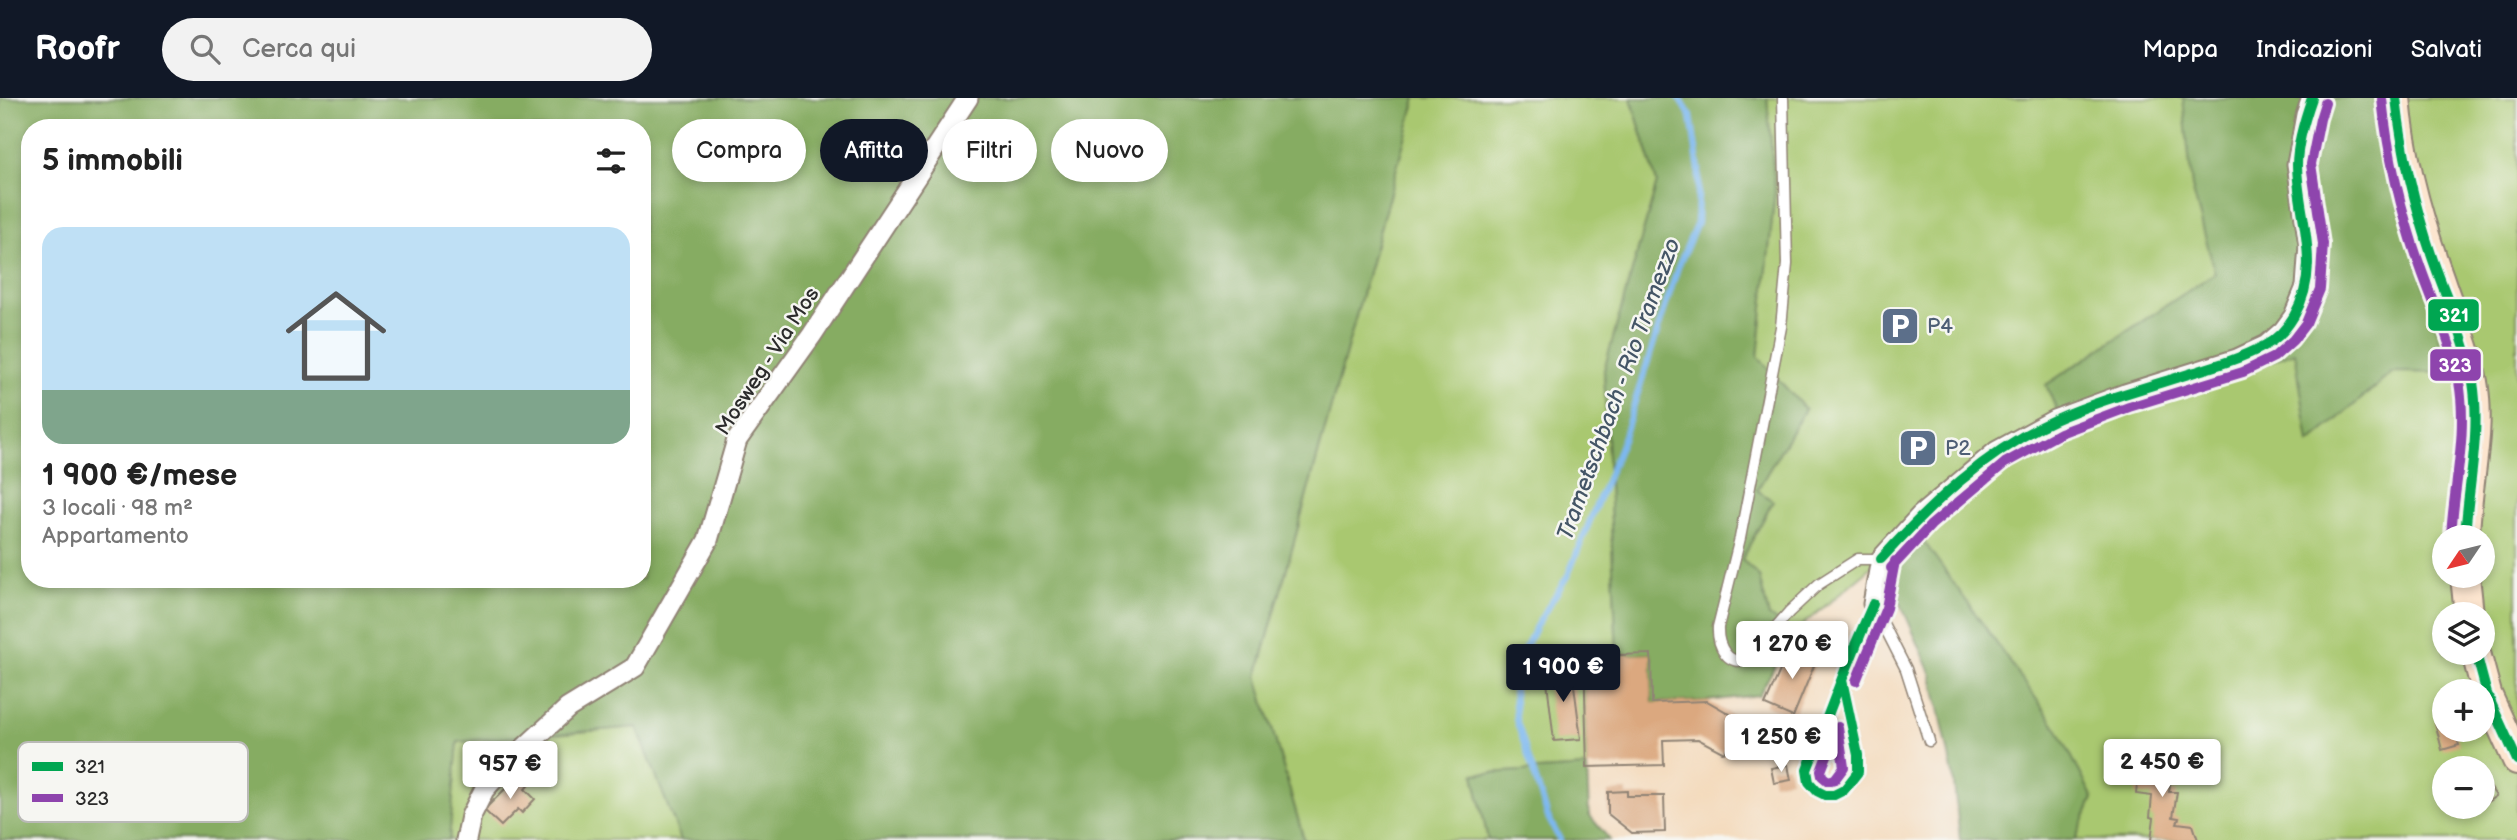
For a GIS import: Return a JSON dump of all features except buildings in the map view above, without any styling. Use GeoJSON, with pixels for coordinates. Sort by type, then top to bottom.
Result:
{"type":"FeatureCollection","features":[{"type":"Feature","properties":{"kind":"street","name":"Mosweg - Via Mos"},"geometry":{"type":"LineString","coordinates":[[466,840],[471,816],[484,790],[508,763],[568,708],[635,667],[708,540],[737,440],[812,335],[968,98]]}},
{"type":"Feature","properties":{"kind":"street"},"geometry":{"type":"LineString","coordinates":[[1872,604],[1881,559],[1921,515],[1997,452],[2054,420],[2124,394],[2237,359],[2267,345],[2283,331],[2294,316],[2306,287],[2309,245],[2297,164],[2312,98]]}},
{"type":"Feature","properties":{"kind":"street"},"geometry":{"type":"LineString","coordinates":[[2396,98],[2398,127],[2424,237],[2467,356],[2473,384],[2476,409],[2466,525]]}},
{"type":"Feature","properties":{"kind":"street"},"geometry":{"type":"LineString","coordinates":[[2479,665],[2487,694],[2517,760]]}},
{"type":"Feature","properties":{"kind":"lane"},"geometry":{"type":"LineString","coordinates":[[1783,98],[1787,264],[1781,327],[1740,538],[1718,627],[1717,638],[1721,649],[1728,657],[1742,662],[1749,658],[1789,612],[1819,584],[1858,559],[1881,559]]}},
{"type":"Feature","properties":{"kind":"lane"},"geometry":{"type":"LineString","coordinates":[[1842,680],[1858,755],[1858,772],[1844,790],[1834,795],[1825,795],[1816,791],[1809,782],[1807,770],[1842,680],[1872,604]]}},
{"type":"Feature","properties":{"kind":"lane"},"geometry":{"type":"LineString","coordinates":[[1872,604],[1906,669],[1929,741]]}},
{"type":"Feature","properties":{"kind":"green space"},"geometry":{"type":"Polygon","coordinates":[[[0,98],[1416,98],[1257,676],[1304,840],[681,840],[637,727],[458,742],[449,840],[0,840],[0,98]]]}},
{"type":"Feature","properties":{"kind":"green space"},"geometry":{"type":"Polygon","coordinates":[[[1416,98],[1631,98],[1657,183],[1604,370],[1617,655],[1584,656],[1587,767],[1474,774],[1488,840],[1304,840],[1257,677],[1416,98]]]}},
{"type":"Feature","properties":{"kind":"green space"},"geometry":{"type":"Polygon","coordinates":[[[1631,98],[1767,98],[1775,190],[1758,357],[1805,409],[1757,490],[1773,501],[1742,559],[1759,577],[1769,616],[1793,633],[1759,695],[1707,701],[1652,703],[1651,654],[1617,655],[1604,370],[1657,183],[1631,98]]]}},
{"type":"Feature","properties":{"kind":"green space"},"geometry":{"type":"Polygon","coordinates":[[[1767,98],[2517,98],[2517,840],[2075,840],[2093,798],[1919,537],[1888,575],[1881,559],[1793,633],[1769,616],[1759,577],[1742,559],[1773,501],[1757,490],[1805,409],[1758,357],[1775,190],[1767,98]]]}},
{"type":"Feature","properties":{"kind":"green space"},"geometry":{"type":"Polygon","coordinates":[[[2183,98],[2379,98],[2378,126],[2450,373],[2393,372],[2309,443],[2295,352],[2067,435],[2046,385],[2215,273],[2192,187],[2183,98]]]}},
{"type":"Feature","properties":{"kind":"green space"},"geometry":{"type":"Polygon","coordinates":[[[1920,536],[2057,728],[2093,798],[2075,840],[1960,840],[1953,775],[1932,675],[1888,575],[1920,536]]]}},
{"type":"Feature","properties":{"kind":"green space"},"geometry":{"type":"Polygon","coordinates":[[[638,727],[681,840],[449,840],[458,742],[638,727]]]}},
{"type":"Feature","properties":{"kind":"green space"},"geometry":{"type":"Polygon","coordinates":[[[1587,767],[1589,815],[1610,840],[1488,840],[1474,774],[1587,767]]]}},
{"type":"Feature","properties":{"kind":"waterway","name":"Trametschbach - Rio Tramezzo"},"geometry":{"type":"LineString","coordinates":[[1560,840],[1548,817],[1516,719],[1513,673],[1536,626],[1568,575],[1623,439],[1678,267],[1697,223],[1699,170],[1691,116],[1679,98]]}},
{"type":"Feature","properties":{"kind":"transit line","name":"321"},"geometry":{"type":"LineString","coordinates":[[1881,559],[1961,480],[2005,447],[2029,433],[2088,406],[2239,358],[2281,333],[2294,316],[2307,278],[2307,241],[2298,185],[2297,157],[2312,98]]}},
{"type":"Feature","properties":{"kind":"transit line","name":"321"},"geometry":{"type":"LineString","coordinates":[[2396,98],[2415,200],[2433,260],[2461,335],[2473,382],[2476,421],[2466,525]]}},
{"type":"Feature","properties":{"kind":"transit line","name":"323"},"geometry":{"type":"LineString","coordinates":[[2382,99],[2401,204],[2420,266],[2452,352],[2459,382],[2462,420],[2452,525]]}},
{"type":"Feature","properties":{"kind":"transit line","name":"323"},"geometry":{"type":"LineString","coordinates":[[1891,568],[1931,525],[2005,463],[2060,433],[2129,407],[2243,372],[2274,357],[2293,340],[2306,323],[2320,289],[2323,244],[2311,164],[2325,103]]}},
{"type":"Feature","properties":{"kind":"transit line","name":"323"},"geometry":{"type":"LineString","coordinates":[[1856,681],[1886,608],[1895,561]]}},
{"type":"Feature","properties":{"kind":"transit line","name":"321"},"geometry":{"type":"LineString","coordinates":[[1873,604],[1842,680],[1858,755],[1858,772],[1844,790],[1834,795],[1825,795],[1809,782],[1807,770],[1852,652],[1873,604]]}},
{"type":"Feature","properties":{"kind":"transit line","name":"321"},"geometry":{"type":"LineString","coordinates":[[2479,665],[2487,694],[2517,760]]}},
{"type":"Feature","properties":{"kind":"transit line","name":"323"},"geometry":{"type":"LineString","coordinates":[[1838,727],[1844,767],[1835,779],[1828,781],[1821,771],[1838,727]]}},
{"type":"Feature","properties":{"kind":"place","name":"P4"},"geometry":{"type":"Point","coordinates":[1900,326]}},
{"type":"Feature","properties":{"kind":"place","name":"P2"},"geometry":{"type":"Point","coordinates":[1918,448]}}]}
